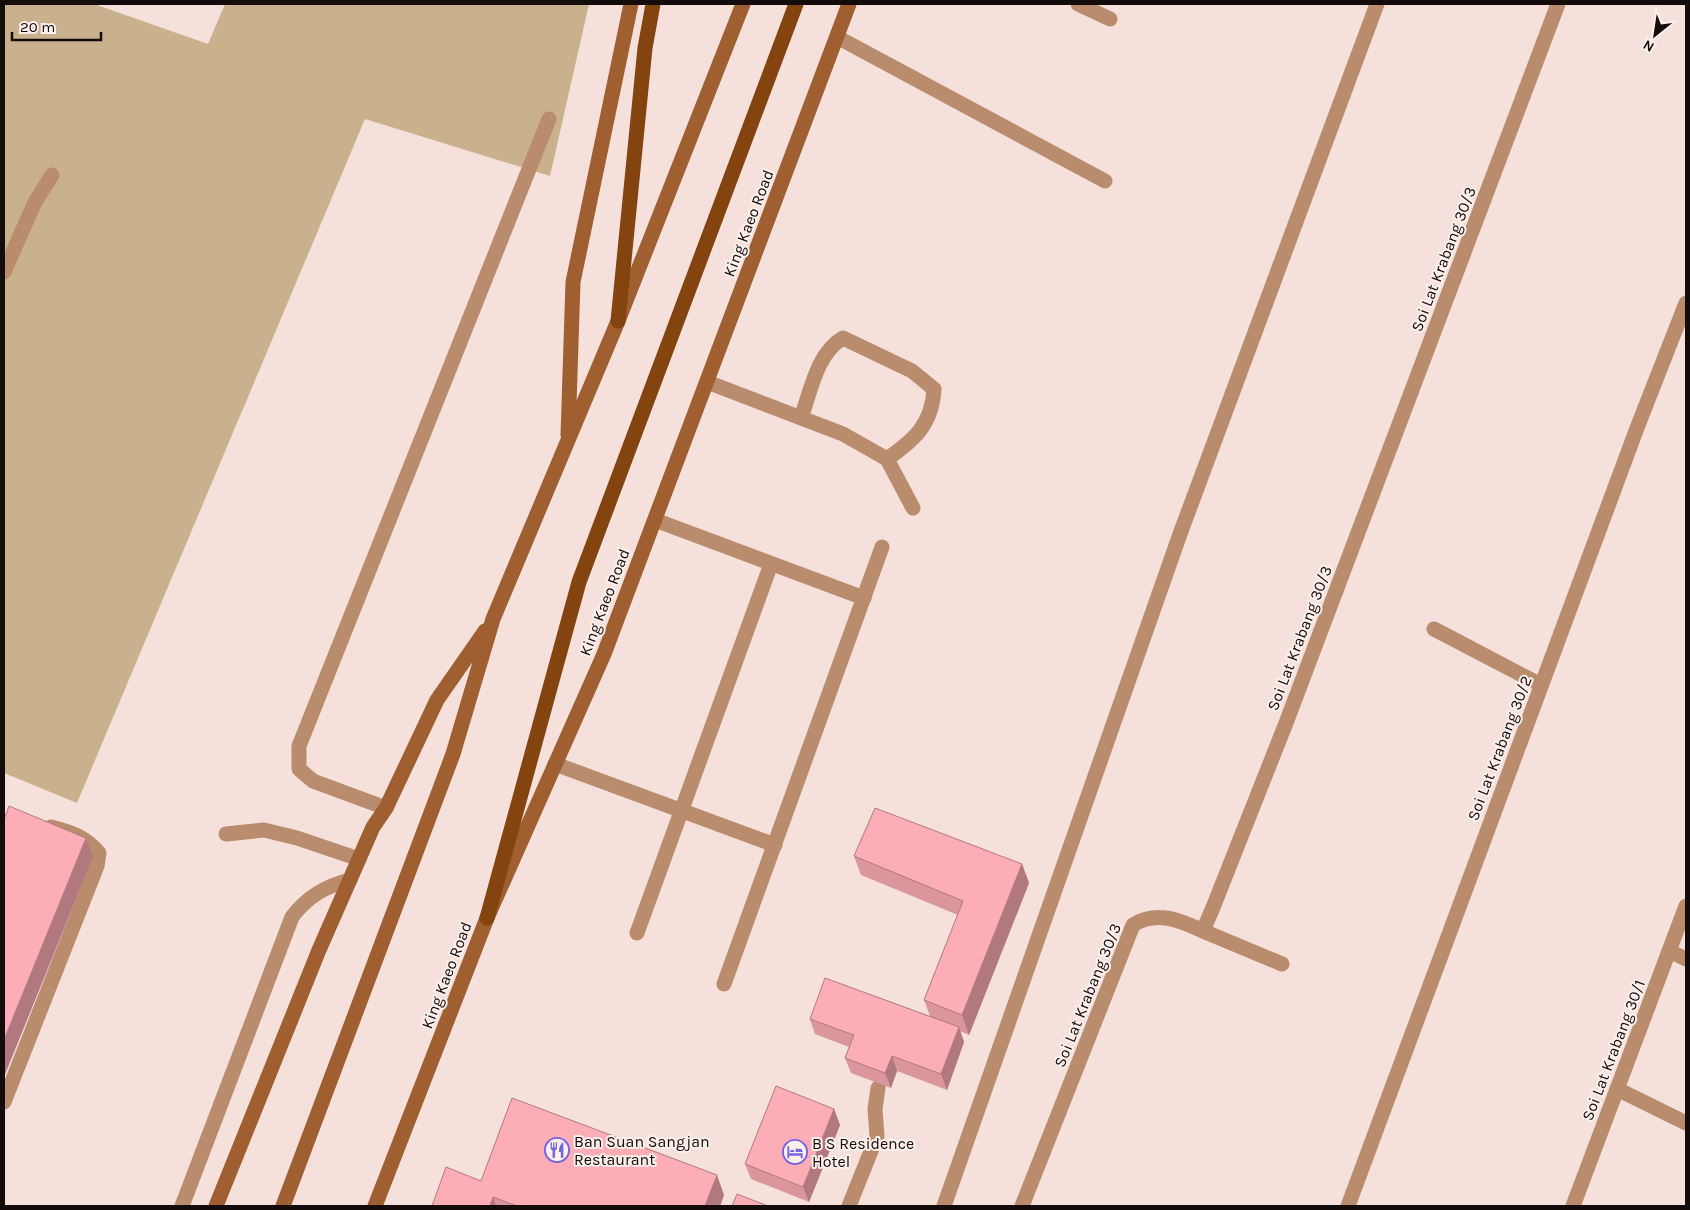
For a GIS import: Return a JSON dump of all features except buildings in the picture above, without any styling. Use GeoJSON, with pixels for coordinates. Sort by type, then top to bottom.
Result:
{"type":"FeatureCollection","features":[{"type":"Feature","properties":{"kind":"main road"},"geometry":{"type":"LineString","coordinates":[[568,446],[573,282],[631,4]]}},
{"type":"Feature","properties":{"kind":"main road"},"geometry":{"type":"LineString","coordinates":[[618,322],[644,48],[652,4]]}},
{"type":"Feature","properties":{"kind":"main road"},"geometry":{"type":"LineString","coordinates":[[283,1206],[453,754],[493,619],[568,446],[743,4]]}},
{"type":"Feature","properties":{"kind":"main road"},"geometry":{"type":"LineString","coordinates":[[487,918],[579,582],[796,4]]}},
{"type":"Feature","properties":{"kind":"main road","name":"King Kaeo Road"},"geometry":{"type":"LineString","coordinates":[[375,1206],[487,918],[604,654],[849,4]]}},
{"type":"Feature","properties":{"kind":"main road"},"geometry":{"type":"LineString","coordinates":[[216,1206],[319,950],[373,827],[386,808],[437,700],[493,619]]}},
{"type":"Feature","properties":{"kind":"street"},"geometry":{"type":"LineString","coordinates":[[1078,4],[1110,20]]}},
{"type":"Feature","properties":{"kind":"street"},"geometry":{"type":"LineString","coordinates":[[944,1206],[1177,543],[1377,4]]}},
{"type":"Feature","properties":{"kind":"street","name":"Soi Lat Krabang 30/3"},"geometry":{"type":"LineString","coordinates":[[1022,1206],[1133,925],[1144,918],[1157,916],[1187,923],[1203,931],[1286,723],[1558,4]]}},
{"type":"Feature","properties":{"kind":"street"},"geometry":{"type":"LineString","coordinates":[[837,37],[1105,181]]}},
{"type":"Feature","properties":{"kind":"street"},"geometry":{"type":"LineString","coordinates":[[386,808],[313,781],[299,769],[299,746],[550,119]]}},
{"type":"Feature","properties":{"kind":"street"},"geometry":{"type":"LineString","coordinates":[[4,272],[35,202],[52,175]]}},
{"type":"Feature","properties":{"kind":"street","name":"Soi Lat Krabang 30/2"},"geometry":{"type":"LineString","coordinates":[[1348,1206],[1541,685],[1686,303]]}},
{"type":"Feature","properties":{"kind":"street"},"geometry":{"type":"LineString","coordinates":[[801,418],[824,354],[832,344],[843,338],[903,367],[934,389],[933,405],[914,440],[887,459]]}},
{"type":"Feature","properties":{"kind":"street"},"geometry":{"type":"LineString","coordinates":[[707,382],[843,434],[887,459],[912,508]]}},
{"type":"Feature","properties":{"kind":"street"},"geometry":{"type":"LineString","coordinates":[[654,520],[864,598]]}},
{"type":"Feature","properties":{"kind":"street"},"geometry":{"type":"LineString","coordinates":[[724,984],[882,547]]}},
{"type":"Feature","properties":{"kind":"street"},"geometry":{"type":"LineString","coordinates":[[637,933],[771,564]]}},
{"type":"Feature","properties":{"kind":"street"},"geometry":{"type":"LineString","coordinates":[[1434,629],[1541,685]]}},
{"type":"Feature","properties":{"kind":"street"},"geometry":{"type":"LineString","coordinates":[[555,764],[775,845]]}},
{"type":"Feature","properties":{"kind":"street"},"geometry":{"type":"LineString","coordinates":[[4,1102],[97,866],[99,854],[90,842],[73,832],[38,824]]}},
{"type":"Feature","properties":{"kind":"street"},"geometry":{"type":"LineString","coordinates":[[226,834],[264,830],[297,838],[359,859]]}},
{"type":"Feature","properties":{"kind":"street"},"geometry":{"type":"LineString","coordinates":[[182,1206],[292,917],[304,902],[332,884],[350,880]]}},
{"type":"Feature","properties":{"kind":"street","name":"Soi Lat Krabang 30/1"},"geometry":{"type":"LineString","coordinates":[[1573,1206],[1686,906]]}},
{"type":"Feature","properties":{"kind":"street"},"geometry":{"type":"LineString","coordinates":[[1203,931],[1282,964]]}},
{"type":"Feature","properties":{"kind":"street"},"geometry":{"type":"LineString","coordinates":[[1669,951],[1686,959]]}},
{"type":"Feature","properties":{"kind":"street"},"geometry":{"type":"LineString","coordinates":[[848,1206],[877,1136],[875,1109],[878,1088]]}},
{"type":"Feature","properties":{"kind":"street"},"geometry":{"type":"LineString","coordinates":[[1617,1089],[1686,1123]]}},
{"type":"Feature","properties":{"kind":"shaded area"},"geometry":{"type":"Polygon","coordinates":[[[4,4],[94,4],[208,44],[225,4],[589,4],[550,176],[365,119],[77,803],[4,773],[4,4]]]}},
{"type":"Feature","properties":{"kind":"place","name":"Ban Suan Sangjan Restaurant"},"geometry":{"type":"Point","coordinates":[557,1150]}},
{"type":"Feature","properties":{"kind":"place","name":"B S Residence Hotel"},"geometry":{"type":"Point","coordinates":[795,1152]}}]}
